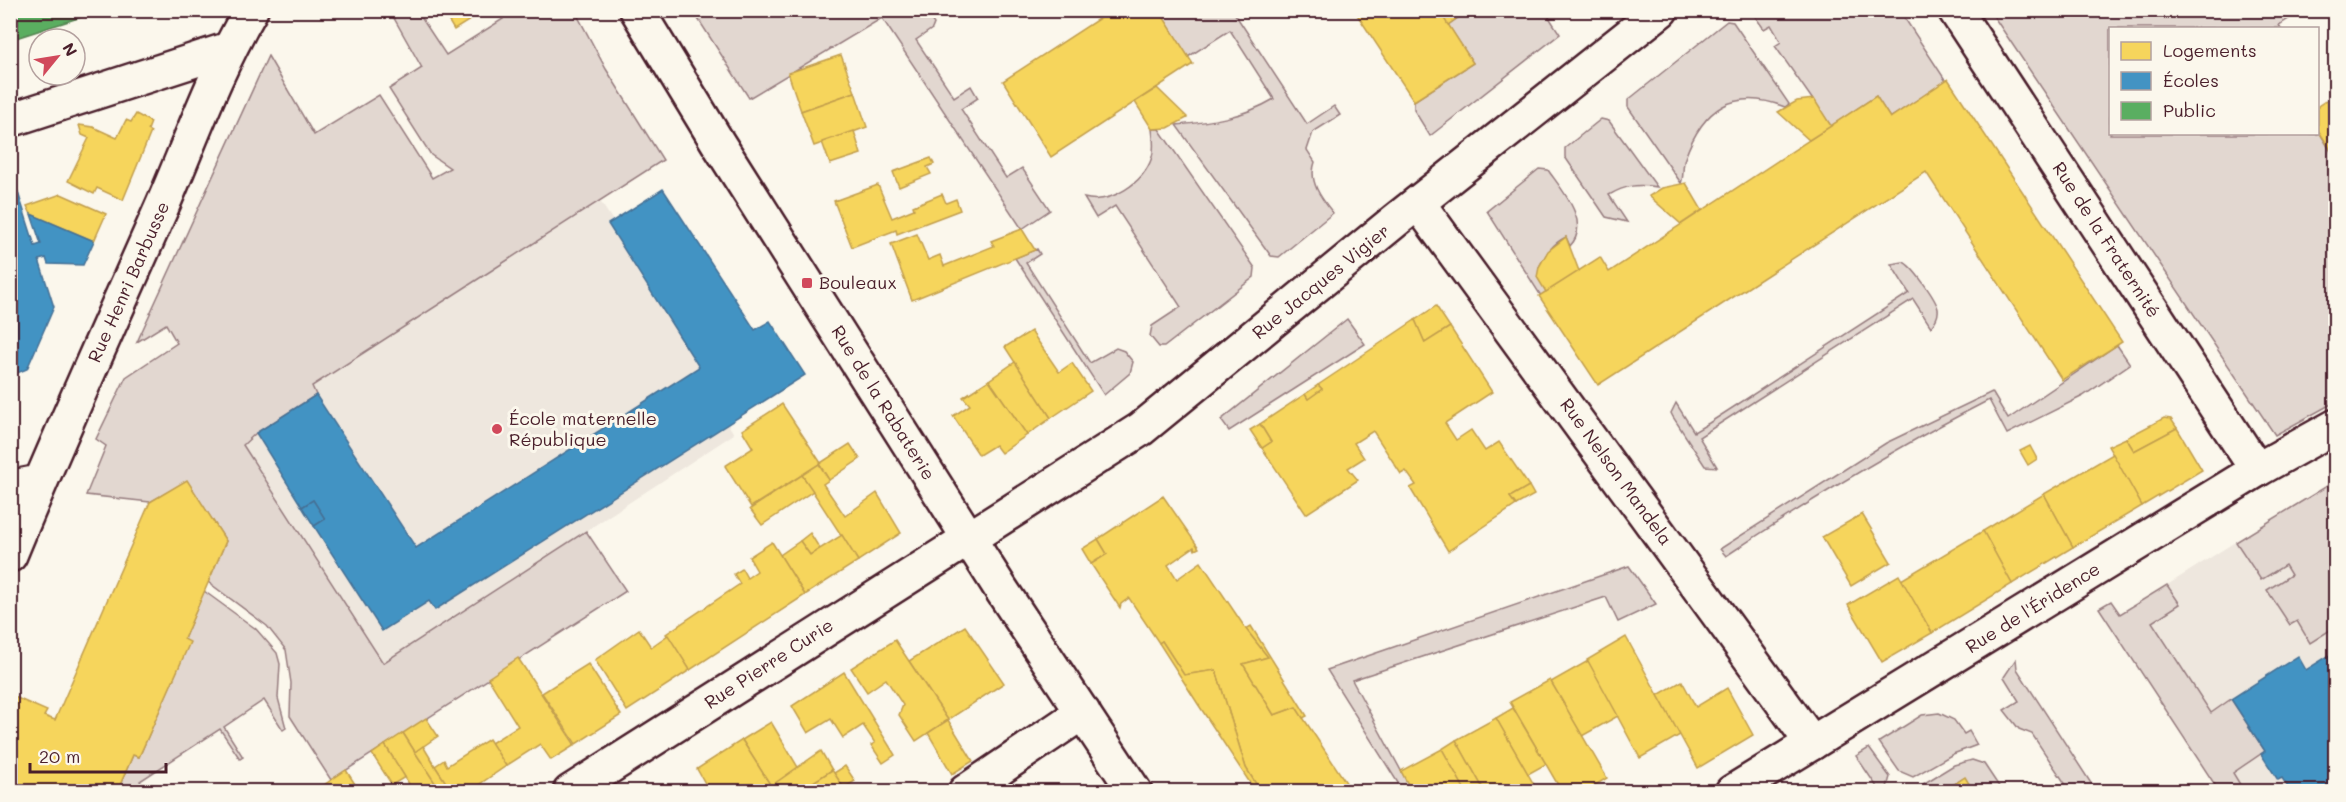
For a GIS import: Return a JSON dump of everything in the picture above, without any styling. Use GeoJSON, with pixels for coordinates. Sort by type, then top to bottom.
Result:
{"type":"FeatureCollection","features":[{"type":"Feature","properties":{"kind":"street","name":"Rue Henri Barbusse"},"geometry":{"type":"LineString","coordinates":[[10,555],[26,483],[197,129],[228,49],[251,10]]}},
{"type":"Feature","properties":{"kind":"street","name":"Rue de la Rabaterie"},"geometry":{"type":"LineString","coordinates":[[637,10],[724,153],[1134,792]]}},
{"type":"Feature","properties":{"kind":"street","name":"Rue Jacques Vigier"},"geometry":{"type":"LineString","coordinates":[[969,538],[1141,429],[1418,203],[1661,10]]}},
{"type":"Feature","properties":{"kind":"street","name":"Rue de la Fraternité"},"geometry":{"type":"LineString","coordinates":[[1955,10],[2257,470]]}},
{"type":"Feature","properties":{"kind":"street"},"geometry":{"type":"LineString","coordinates":[[10,120],[228,49]]}},
{"type":"Feature","properties":{"kind":"street","name":"Rue Nelson Mandela"},"geometry":{"type":"LineString","coordinates":[[1418,203],[1812,743]]}},
{"type":"Feature","properties":{"kind":"street","name":"Rue de l'Éridence"},"geometry":{"type":"LineString","coordinates":[[1732,792],[2257,470],[2336,426]]}},
{"type":"Feature","properties":{"kind":"street","name":"Rue Pierre Curie"},"geometry":{"type":"LineString","coordinates":[[570,792],[969,538]]}},
{"type":"Feature","properties":{"kind":"street"},"geometry":{"type":"LineString","coordinates":[[965,792],[1083,712]]}},
{"type":"Feature","properties":{"kind":"shaded area"},"geometry":{"type":"Polygon","coordinates":[[[390,11],[417,11],[446,55],[503,19],[498,11],[575,11],[606,69],[663,160],[312,386],[316,395],[256,433],[243,445],[383,663],[586,531],[626,591],[331,780],[290,716],[291,683],[286,650],[267,626],[208,582],[226,541],[187,481],[150,502],[86,495],[106,446],[96,439],[126,377],[177,343],[166,324],[137,342],[268,56],[314,135],[379,95],[432,178],[450,168],[431,155],[389,89],[422,68],[390,11]]]}},
{"type":"Feature","properties":{"kind":"shaded area"},"geometry":{"type":"Polygon","coordinates":[[[693,11],[925,11],[934,24],[932,29],[916,40],[954,97],[971,86],[978,98],[961,109],[1006,178],[1022,168],[1050,210],[1022,229],[882,18],[749,98],[693,11]]]}},
{"type":"Feature","properties":{"kind":"shaded area"},"geometry":{"type":"Polygon","coordinates":[[[1159,11],[1233,11],[1307,124],[1334,106],[1340,115],[1313,132],[1307,150],[1315,162],[1314,183],[1333,213],[1279,257],[1271,256],[1176,125],[1227,118],[1274,99],[1230,30],[1188,57],[1159,11]]]}},
{"type":"Feature","properties":{"kind":"shaded area"},"geometry":{"type":"Polygon","coordinates":[[[1468,11],[1545,11],[1560,34],[1430,136],[1414,110],[1414,101],[1473,63],[1448,25],[1468,11]]]}},
{"type":"Feature","properties":{"kind":"shaded area"},"geometry":{"type":"Polygon","coordinates":[[[1751,11],[1900,11],[1946,81],[1890,118],[1876,96],[1831,126],[1775,46],[1781,42],[1771,25],[1764,29],[1751,11]]]}},
{"type":"Feature","properties":{"kind":"shaded area"},"geometry":{"type":"Polygon","coordinates":[[[1990,11],[2301,11],[2279,25],[2280,27],[2109,27],[2109,135],[2319,135],[2319,132],[2335,158],[2335,402],[2275,435],[1990,11]]]}},
{"type":"Feature","properties":{"kind":"shaded area"},"geometry":{"type":"Polygon","coordinates":[[[1727,21],[1733,22],[1789,104],[1785,107],[1767,101],[1750,100],[1736,101],[1723,106],[1701,126],[1692,141],[1684,161],[1681,183],[1628,107],[1628,100],[1727,21]]]}},
{"type":"Feature","properties":{"kind":"shaded area"},"geometry":{"type":"Polygon","coordinates":[[[1601,119],[1609,121],[1657,187],[1632,186],[1609,195],[1627,222],[1606,217],[1565,157],[1565,148],[1601,119]]]}},
{"type":"Feature","properties":{"kind":"shaded area"},"geometry":{"type":"Polygon","coordinates":[[[1152,129],[1159,129],[1255,268],[1254,277],[1164,347],[1159,347],[1150,336],[1152,326],[1181,307],[1115,206],[1096,218],[1084,198],[1094,199],[1115,195],[1125,190],[1142,175],[1153,153],[1152,129]]]}},
{"type":"Feature","properties":{"kind":"shaded area"},"geometry":{"type":"Polygon","coordinates":[[[1539,169],[1548,170],[1566,196],[1572,206],[1578,227],[1576,237],[1570,246],[1566,237],[1561,240],[1550,250],[1539,267],[1546,292],[1541,296],[1487,211],[1539,169]]]}},
{"type":"Feature","properties":{"kind":"shaded area","name":"École maternelle République"},"geometry":{"type":"Polygon","coordinates":[[[663,189],[754,330],[770,321],[805,375],[728,424],[734,434],[383,664],[243,445],[256,433],[316,394],[311,386],[600,201],[613,221],[663,189]]]}},
{"type":"Feature","properties":{"kind":"shaded area"},"geometry":{"type":"Polygon","coordinates":[[[1037,249],[1040,254],[1026,263],[1090,363],[1116,348],[1124,351],[1133,362],[1130,373],[1104,395],[1015,258],[1037,249]]]}},
{"type":"Feature","properties":{"kind":"shaded area"},"geometry":{"type":"Polygon","coordinates":[[[1903,262],[1918,276],[1936,304],[1938,314],[1931,327],[1913,299],[1699,437],[1717,467],[1705,466],[1671,413],[1676,403],[1694,432],[1709,423],[1909,293],[1891,264],[1903,262]]]}},
{"type":"Feature","properties":{"kind":"shaded area"},"geometry":{"type":"Polygon","coordinates":[[[1347,319],[1365,344],[1229,431],[1221,420],[1347,319]]]}},
{"type":"Feature","properties":{"kind":"shaded area"},"geometry":{"type":"Polygon","coordinates":[[[2117,345],[2130,364],[2083,396],[2007,434],[1989,400],[1855,474],[1726,556],[1720,549],[1886,443],[1992,392],[2008,419],[2117,345]]]}},
{"type":"Feature","properties":{"kind":"shaded area"},"geometry":{"type":"Polygon","coordinates":[[[2335,481],[2335,627],[2310,643],[2297,621],[2290,625],[2267,590],[2291,575],[2285,565],[2261,580],[2236,542],[2335,481]]]}},
{"type":"Feature","properties":{"kind":"shaded area"},"geometry":{"type":"Polygon","coordinates":[[[2276,516],[2335,608],[2335,791],[2235,791],[2120,615],[2276,516]]]}},
{"type":"Feature","properties":{"kind":"shaded area"},"geometry":{"type":"Polygon","coordinates":[[[1629,566],[1656,604],[1618,622],[1606,597],[1352,680],[1412,791],[1403,791],[1327,670],[1629,566]]]}},
{"type":"Feature","properties":{"kind":"shaded area"},"geometry":{"type":"Polygon","coordinates":[[[2167,585],[2180,604],[2152,622],[2211,713],[2231,699],[2265,751],[2233,773],[2244,791],[2219,791],[2099,608],[2111,601],[2120,614],[2167,585]]]}},
{"type":"Feature","properties":{"kind":"shaded area"},"geometry":{"type":"Polygon","coordinates":[[[204,591],[256,629],[277,653],[280,664],[278,698],[286,728],[283,730],[264,700],[224,727],[243,757],[240,759],[220,729],[140,781],[146,791],[117,792],[133,755],[139,757],[189,643],[184,639],[204,591]]]}},
{"type":"Feature","properties":{"kind":"shaded area"},"geometry":{"type":"Polygon","coordinates":[[[2016,659],[2017,669],[2096,791],[2070,791],[2032,734],[2019,729],[2004,710],[2019,701],[2004,677],[2016,659]]]}},
{"type":"Feature","properties":{"kind":"shaded area"},"geometry":{"type":"Polygon","coordinates":[[[1939,713],[1954,720],[1964,734],[1969,731],[1977,745],[1953,754],[1913,777],[1899,771],[1879,742],[1922,715],[1939,713]]]}},
{"type":"Feature","properties":{"kind":"shaded area"},"geometry":{"type":"Polygon","coordinates":[[[1869,748],[1890,777],[1886,791],[1870,791],[1877,787],[1856,756],[1869,748]]]}},
{"type":"Feature","properties":{"kind":"shaded area"},"geometry":{"type":"Polygon","coordinates":[[[1972,760],[1984,764],[2002,791],[1974,791],[1964,778],[1943,791],[1917,791],[1915,789],[1954,765],[1972,760]]]}},
{"type":"Feature","properties":{"kind":"building: Logements"},"geometry":{"type":"Polygon","coordinates":[[[442,10],[486,10],[454,30],[442,10]]]}},
{"type":"Feature","properties":{"kind":"building: Logements"},"geometry":{"type":"Polygon","coordinates":[[[1112,10],[1159,10],[1193,64],[1051,157],[1003,81],[1112,10]]]}},
{"type":"Feature","properties":{"kind":"building: Logements"},"geometry":{"type":"Polygon","coordinates":[[[1354,10],[1439,10],[1473,63],[1414,101],[1354,10]]]}},
{"type":"Feature","properties":{"kind":"building: Logements"},"geometry":{"type":"Polygon","coordinates":[[[1439,10],[1468,10],[1448,25],[1439,10]]]}},
{"type":"Feature","properties":{"kind":"building: Logements"},"geometry":{"type":"Polygon","coordinates":[[[841,55],[855,92],[801,111],[788,73],[841,55]]]}},
{"type":"Feature","properties":{"kind":"building: Logements"},"geometry":{"type":"Polygon","coordinates":[[[1948,79],[2122,342],[2062,380],[1926,172],[1598,385],[1539,296],[1600,257],[1609,272],[1876,96],[1890,118],[1948,79]]]}},
{"type":"Feature","properties":{"kind":"building: Logements"},"geometry":{"type":"Polygon","coordinates":[[[1157,88],[1187,118],[1168,128],[1152,129],[1135,102],[1157,88]]]}},
{"type":"Feature","properties":{"kind":"building: Logements"},"geometry":{"type":"Polygon","coordinates":[[[855,92],[867,127],[814,146],[801,111],[855,92]]]}},
{"type":"Feature","properties":{"kind":"building: Logements"},"geometry":{"type":"Polygon","coordinates":[[[2336,94],[2336,158],[2319,132],[2319,105],[2336,94]]]}},
{"type":"Feature","properties":{"kind":"building: Logements"},"geometry":{"type":"Polygon","coordinates":[[[1814,99],[1831,126],[1809,140],[1778,112],[1797,101],[1814,99]]]}},
{"type":"Feature","properties":{"kind":"building: Logements"},"geometry":{"type":"Polygon","coordinates":[[[136,114],[151,122],[148,130],[151,132],[123,200],[97,188],[94,194],[68,181],[89,138],[82,135],[79,125],[93,127],[117,138],[126,120],[131,122],[136,114]]]}},
{"type":"Feature","properties":{"kind":"building: Logements"},"geometry":{"type":"Polygon","coordinates":[[[854,131],[861,154],[830,164],[822,142],[854,131]]]}},
{"type":"Feature","properties":{"kind":"building: Logements"},"geometry":{"type":"Polygon","coordinates":[[[931,158],[934,164],[927,167],[931,174],[899,187],[893,172],[931,158]]]}},
{"type":"Feature","properties":{"kind":"building: Logements"},"geometry":{"type":"Polygon","coordinates":[[[1686,183],[1702,210],[1681,224],[1649,196],[1662,188],[1686,183]]]}},
{"type":"Feature","properties":{"kind":"building: Logements"},"geometry":{"type":"Polygon","coordinates":[[[878,185],[892,218],[942,194],[946,203],[956,199],[960,210],[897,234],[896,230],[852,247],[834,201],[878,185]]]}},
{"type":"Feature","properties":{"kind":"building: Logements"},"geometry":{"type":"Polygon","coordinates":[[[61,194],[106,214],[94,241],[31,214],[27,206],[61,194]]]}},
{"type":"Feature","properties":{"kind":"building: Logements"},"geometry":{"type":"Polygon","coordinates":[[[1022,229],[1035,250],[912,300],[891,244],[917,234],[928,260],[940,255],[944,266],[994,246],[991,241],[1022,229]]]}},
{"type":"Feature","properties":{"kind":"building: Logements"},"geometry":{"type":"Polygon","coordinates":[[[1566,237],[1579,271],[1546,292],[1537,277],[1539,267],[1548,251],[1566,237]]]}},
{"type":"Feature","properties":{"kind":"building: Logements"},"geometry":{"type":"Polygon","coordinates":[[[1436,306],[1450,327],[1425,343],[1415,320],[1436,306]]]}},
{"type":"Feature","properties":{"kind":"building: Logements"},"geometry":{"type":"Polygon","coordinates":[[[1415,320],[1425,343],[1450,327],[1492,392],[1445,423],[1456,440],[1471,430],[1485,451],[1499,442],[1529,486],[1510,497],[1516,505],[1448,551],[1410,488],[1416,485],[1406,471],[1401,474],[1373,431],[1354,443],[1364,458],[1348,468],[1358,480],[1306,514],[1262,448],[1271,442],[1260,424],[1305,394],[1308,399],[1322,389],[1318,385],[1415,320]]]}},
{"type":"Feature","properties":{"kind":"building: Logements"},"geometry":{"type":"Polygon","coordinates":[[[1031,331],[1059,372],[1072,363],[1091,391],[1051,418],[1005,347],[1031,331]]]}},
{"type":"Feature","properties":{"kind":"building: Logements"},"geometry":{"type":"Polygon","coordinates":[[[1015,362],[1051,418],[1027,435],[989,380],[1015,362]]]}},
{"type":"Feature","properties":{"kind":"building: Logements"},"geometry":{"type":"Polygon","coordinates":[[[989,380],[1027,435],[1001,453],[995,445],[979,455],[953,416],[970,405],[963,397],[989,380]]]}},
{"type":"Feature","properties":{"kind":"building: Logements"},"geometry":{"type":"Polygon","coordinates":[[[1318,385],[1322,389],[1308,399],[1305,394],[1318,385]]]}},
{"type":"Feature","properties":{"kind":"building: Logements"},"geometry":{"type":"Polygon","coordinates":[[[782,404],[821,463],[751,507],[725,466],[753,448],[742,430],[782,404]]]}},
{"type":"Feature","properties":{"kind":"building: Logements"},"geometry":{"type":"Polygon","coordinates":[[[2164,418],[2171,419],[2177,428],[2134,451],[2126,438],[2164,418]]]}},
{"type":"Feature","properties":{"kind":"building: Logements"},"geometry":{"type":"Polygon","coordinates":[[[1260,424],[1271,442],[1262,448],[1250,430],[1260,424]]]}},
{"type":"Feature","properties":{"kind":"building: Logements"},"geometry":{"type":"Polygon","coordinates":[[[2177,428],[2202,470],[2142,506],[2108,446],[2126,438],[2134,451],[2177,428]]]}},
{"type":"Feature","properties":{"kind":"building: Logements"},"geometry":{"type":"Polygon","coordinates":[[[850,444],[860,459],[829,480],[819,464],[850,444]]]}},
{"type":"Feature","properties":{"kind":"building: Logements"},"geometry":{"type":"Polygon","coordinates":[[[2030,446],[2037,459],[2028,465],[2020,451],[2030,446]]]}},
{"type":"Feature","properties":{"kind":"building: Logements"},"geometry":{"type":"Polygon","coordinates":[[[2113,454],[2142,506],[2073,547],[2044,494],[2113,454]]]}},
{"type":"Feature","properties":{"kind":"building: Logements"},"geometry":{"type":"Polygon","coordinates":[[[819,464],[829,480],[823,484],[845,516],[877,493],[901,533],[858,561],[802,475],[819,464]]]}},
{"type":"Feature","properties":{"kind":"building: Logements"},"geometry":{"type":"Polygon","coordinates":[[[802,475],[813,491],[762,525],[750,509],[802,475]]]}},
{"type":"Feature","properties":{"kind":"building: Logements"},"geometry":{"type":"Polygon","coordinates":[[[187,480],[226,541],[184,639],[190,642],[139,757],[133,755],[117,792],[10,792],[10,695],[47,711],[44,716],[55,720],[150,502],[187,480]]]}},
{"type":"Feature","properties":{"kind":"building: Logements"},"geometry":{"type":"Polygon","coordinates":[[[1529,486],[1534,495],[1516,505],[1510,497],[1529,486]]]}},
{"type":"Feature","properties":{"kind":"building: Logements"},"geometry":{"type":"Polygon","coordinates":[[[2044,494],[2073,547],[2012,584],[1983,531],[2044,494]]]}},
{"type":"Feature","properties":{"kind":"building: Logements"},"geometry":{"type":"Polygon","coordinates":[[[1163,496],[1199,548],[1195,550],[1194,547],[1168,565],[1177,579],[1201,562],[1246,629],[1268,657],[1243,664],[1274,715],[1296,707],[1347,784],[1336,792],[1261,792],[1246,768],[1216,670],[1184,675],[1162,641],[1159,643],[1129,598],[1121,604],[1120,608],[1091,564],[1107,554],[1098,539],[1163,496]]]}},
{"type":"Feature","properties":{"kind":"building: Logements"},"geometry":{"type":"Polygon","coordinates":[[[1862,514],[1891,562],[1851,586],[1822,537],[1862,514]]]}},
{"type":"Feature","properties":{"kind":"building: Logements"},"geometry":{"type":"Polygon","coordinates":[[[1983,531],[2012,584],[1932,633],[1901,580],[1983,531]]]}},
{"type":"Feature","properties":{"kind":"building: Logements"},"geometry":{"type":"Polygon","coordinates":[[[810,533],[820,549],[810,555],[800,541],[810,533]]]}},
{"type":"Feature","properties":{"kind":"building: Logements"},"geometry":{"type":"Polygon","coordinates":[[[842,535],[858,561],[805,595],[780,555],[800,541],[810,555],[842,535]]]}},
{"type":"Feature","properties":{"kind":"building: Logements"},"geometry":{"type":"Polygon","coordinates":[[[1098,539],[1107,554],[1091,564],[1082,549],[1098,539]]]}},
{"type":"Feature","properties":{"kind":"building: Logements"},"geometry":{"type":"Polygon","coordinates":[[[772,542],[805,595],[690,670],[666,634],[740,584],[734,574],[742,569],[747,578],[757,571],[749,557],[772,542]]]}},
{"type":"Feature","properties":{"kind":"building: Logements"},"geometry":{"type":"Polygon","coordinates":[[[1899,575],[1932,633],[1882,662],[1848,605],[1899,575]]]}},
{"type":"Feature","properties":{"kind":"building: Logements"},"geometry":{"type":"Polygon","coordinates":[[[965,626],[1004,683],[948,720],[909,661],[965,626]]]}},
{"type":"Feature","properties":{"kind":"building: Logements"},"geometry":{"type":"Polygon","coordinates":[[[1251,626],[1307,716],[1303,718],[1296,707],[1274,715],[1243,664],[1268,657],[1246,629],[1251,626]]]}},
{"type":"Feature","properties":{"kind":"building: Logements"},"geometry":{"type":"Polygon","coordinates":[[[639,629],[651,647],[668,635],[690,670],[627,711],[595,660],[639,629]]]}},
{"type":"Feature","properties":{"kind":"building: Logements"},"geometry":{"type":"Polygon","coordinates":[[[1626,637],[1680,735],[1640,758],[1587,660],[1626,637]]]}},
{"type":"Feature","properties":{"kind":"building: Logements"},"geometry":{"type":"Polygon","coordinates":[[[895,640],[948,720],[916,741],[899,715],[903,705],[886,679],[867,692],[851,668],[895,640]]]}},
{"type":"Feature","properties":{"kind":"building: Logements"},"geometry":{"type":"Polygon","coordinates":[[[1162,641],[1184,675],[1216,670],[1246,768],[1261,792],[1256,792],[1198,704],[1159,643],[1162,641]]]}},
{"type":"Feature","properties":{"kind":"building: Logements"},"geometry":{"type":"Polygon","coordinates":[[[518,658],[575,745],[551,760],[540,744],[506,766],[491,743],[518,726],[488,678],[518,658]]]}},
{"type":"Feature","properties":{"kind":"building: Logements"},"geometry":{"type":"Polygon","coordinates":[[[1588,661],[1618,716],[1582,736],[1551,682],[1588,661]]]}},
{"type":"Feature","properties":{"kind":"building: Logements"},"geometry":{"type":"Polygon","coordinates":[[[588,664],[621,715],[576,744],[542,693],[588,664]]]}},
{"type":"Feature","properties":{"kind":"building: Logements"},"geometry":{"type":"Polygon","coordinates":[[[844,672],[895,755],[883,763],[871,745],[875,743],[863,725],[843,738],[831,719],[808,733],[792,706],[844,672]]]}},
{"type":"Feature","properties":{"kind":"building: Logements"},"geometry":{"type":"Polygon","coordinates":[[[1550,680],[1607,778],[1584,792],[1562,792],[1510,702],[1550,680]]]}},
{"type":"Feature","properties":{"kind":"building: Logements"},"geometry":{"type":"Polygon","coordinates":[[[1682,681],[1696,707],[1727,688],[1753,735],[1698,768],[1658,695],[1682,681]]]}},
{"type":"Feature","properties":{"kind":"building: Logements"},"geometry":{"type":"Polygon","coordinates":[[[1513,708],[1546,764],[1528,774],[1496,718],[1513,708]]]}},
{"type":"Feature","properties":{"kind":"building: Logements"},"geometry":{"type":"Polygon","coordinates":[[[426,718],[438,736],[415,752],[403,733],[426,718]]]}},
{"type":"Feature","properties":{"kind":"building: Logements"},"geometry":{"type":"Polygon","coordinates":[[[1496,718],[1538,792],[1485,792],[1456,740],[1496,718]]]}},
{"type":"Feature","properties":{"kind":"building: Logements"},"geometry":{"type":"Polygon","coordinates":[[[948,720],[973,761],[952,774],[928,733],[948,720]]]}},
{"type":"Feature","properties":{"kind":"building: Logements"},"geometry":{"type":"Polygon","coordinates":[[[771,722],[799,769],[771,786],[742,740],[771,722]]]}},
{"type":"Feature","properties":{"kind":"building: Logements"},"geometry":{"type":"Polygon","coordinates":[[[403,733],[441,792],[414,792],[385,745],[403,733]]]}},
{"type":"Feature","properties":{"kind":"building: Logements"},"geometry":{"type":"Polygon","coordinates":[[[489,739],[506,766],[468,792],[452,792],[435,766],[444,760],[447,766],[489,739]]]}},
{"type":"Feature","properties":{"kind":"building: Logements"},"geometry":{"type":"Polygon","coordinates":[[[742,740],[771,786],[763,792],[710,792],[697,769],[742,740]]]}},
{"type":"Feature","properties":{"kind":"building: Logements"},"geometry":{"type":"Polygon","coordinates":[[[1456,740],[1485,792],[1466,792],[1442,749],[1456,740]]]}},
{"type":"Feature","properties":{"kind":"building: Logements"},"geometry":{"type":"Polygon","coordinates":[[[385,745],[405,777],[392,785],[372,754],[385,745]]]}},
{"type":"Feature","properties":{"kind":"building: Logements"},"geometry":{"type":"Polygon","coordinates":[[[423,746],[452,792],[441,792],[415,752],[423,746]]]}},
{"type":"Feature","properties":{"kind":"building: Logements"},"geometry":{"type":"Polygon","coordinates":[[[1442,749],[1466,792],[1412,792],[1401,771],[1442,749]]]}},
{"type":"Feature","properties":{"kind":"building: Logements"},"geometry":{"type":"Polygon","coordinates":[[[821,751],[832,770],[798,792],[774,792],[771,786],[821,751]]]}},
{"type":"Feature","properties":{"kind":"building: Logements"},"geometry":{"type":"Polygon","coordinates":[[[845,766],[855,781],[844,788],[834,773],[845,766]]]}},
{"type":"Feature","properties":{"kind":"building: Logements"},"geometry":{"type":"Polygon","coordinates":[[[346,770],[360,792],[314,792],[331,780],[346,770]]]}},
{"type":"Feature","properties":{"kind":"building: Logements"},"geometry":{"type":"Polygon","coordinates":[[[832,770],[844,788],[839,792],[798,792],[832,770]]]}},
{"type":"Feature","properties":{"kind":"building: Logements"},"geometry":{"type":"Polygon","coordinates":[[[1965,777],[1974,792],[1943,792],[1965,777]]]}},
{"type":"Feature","properties":{"kind":"building: Écoles"},"geometry":{"type":"Polygon","coordinates":[[[10,167],[35,246],[41,244],[31,214],[94,241],[83,265],[48,264],[46,258],[39,260],[54,307],[27,369],[10,376],[10,167]]]}},
{"type":"Feature","properties":{"kind":"building: Écoles"},"geometry":{"type":"Polygon","coordinates":[[[663,189],[755,330],[770,321],[805,375],[435,610],[429,601],[382,631],[314,526],[325,519],[313,500],[302,507],[256,433],[316,395],[416,548],[699,367],[608,224],[663,189]]]}},
{"type":"Feature","properties":{"kind":"building: Écoles"},"geometry":{"type":"Polygon","coordinates":[[[313,500],[325,519],[314,526],[302,507],[313,500]]]}},
{"type":"Feature","properties":{"kind":"building: Écoles"},"geometry":{"type":"Polygon","coordinates":[[[2336,651],[2336,792],[2291,792],[2282,778],[2278,780],[2261,754],[2265,751],[2231,699],[2298,656],[2306,670],[2336,651]]]}},
{"type":"Feature","properties":{"kind":"building: Public"},"geometry":{"type":"Polygon","coordinates":[[[10,10],[103,10],[50,27],[27,27],[27,35],[10,40],[10,10]]]}},
{"type":"Feature","properties":{"kind":"place","name":"Bouleaux"},"geometry":{"type":"Point","coordinates":[807,283]}},
{"type":"Feature","properties":{"kind":"place","name":"École maternelle République"},"geometry":{"type":"Point","coordinates":[497,429]}}]}
